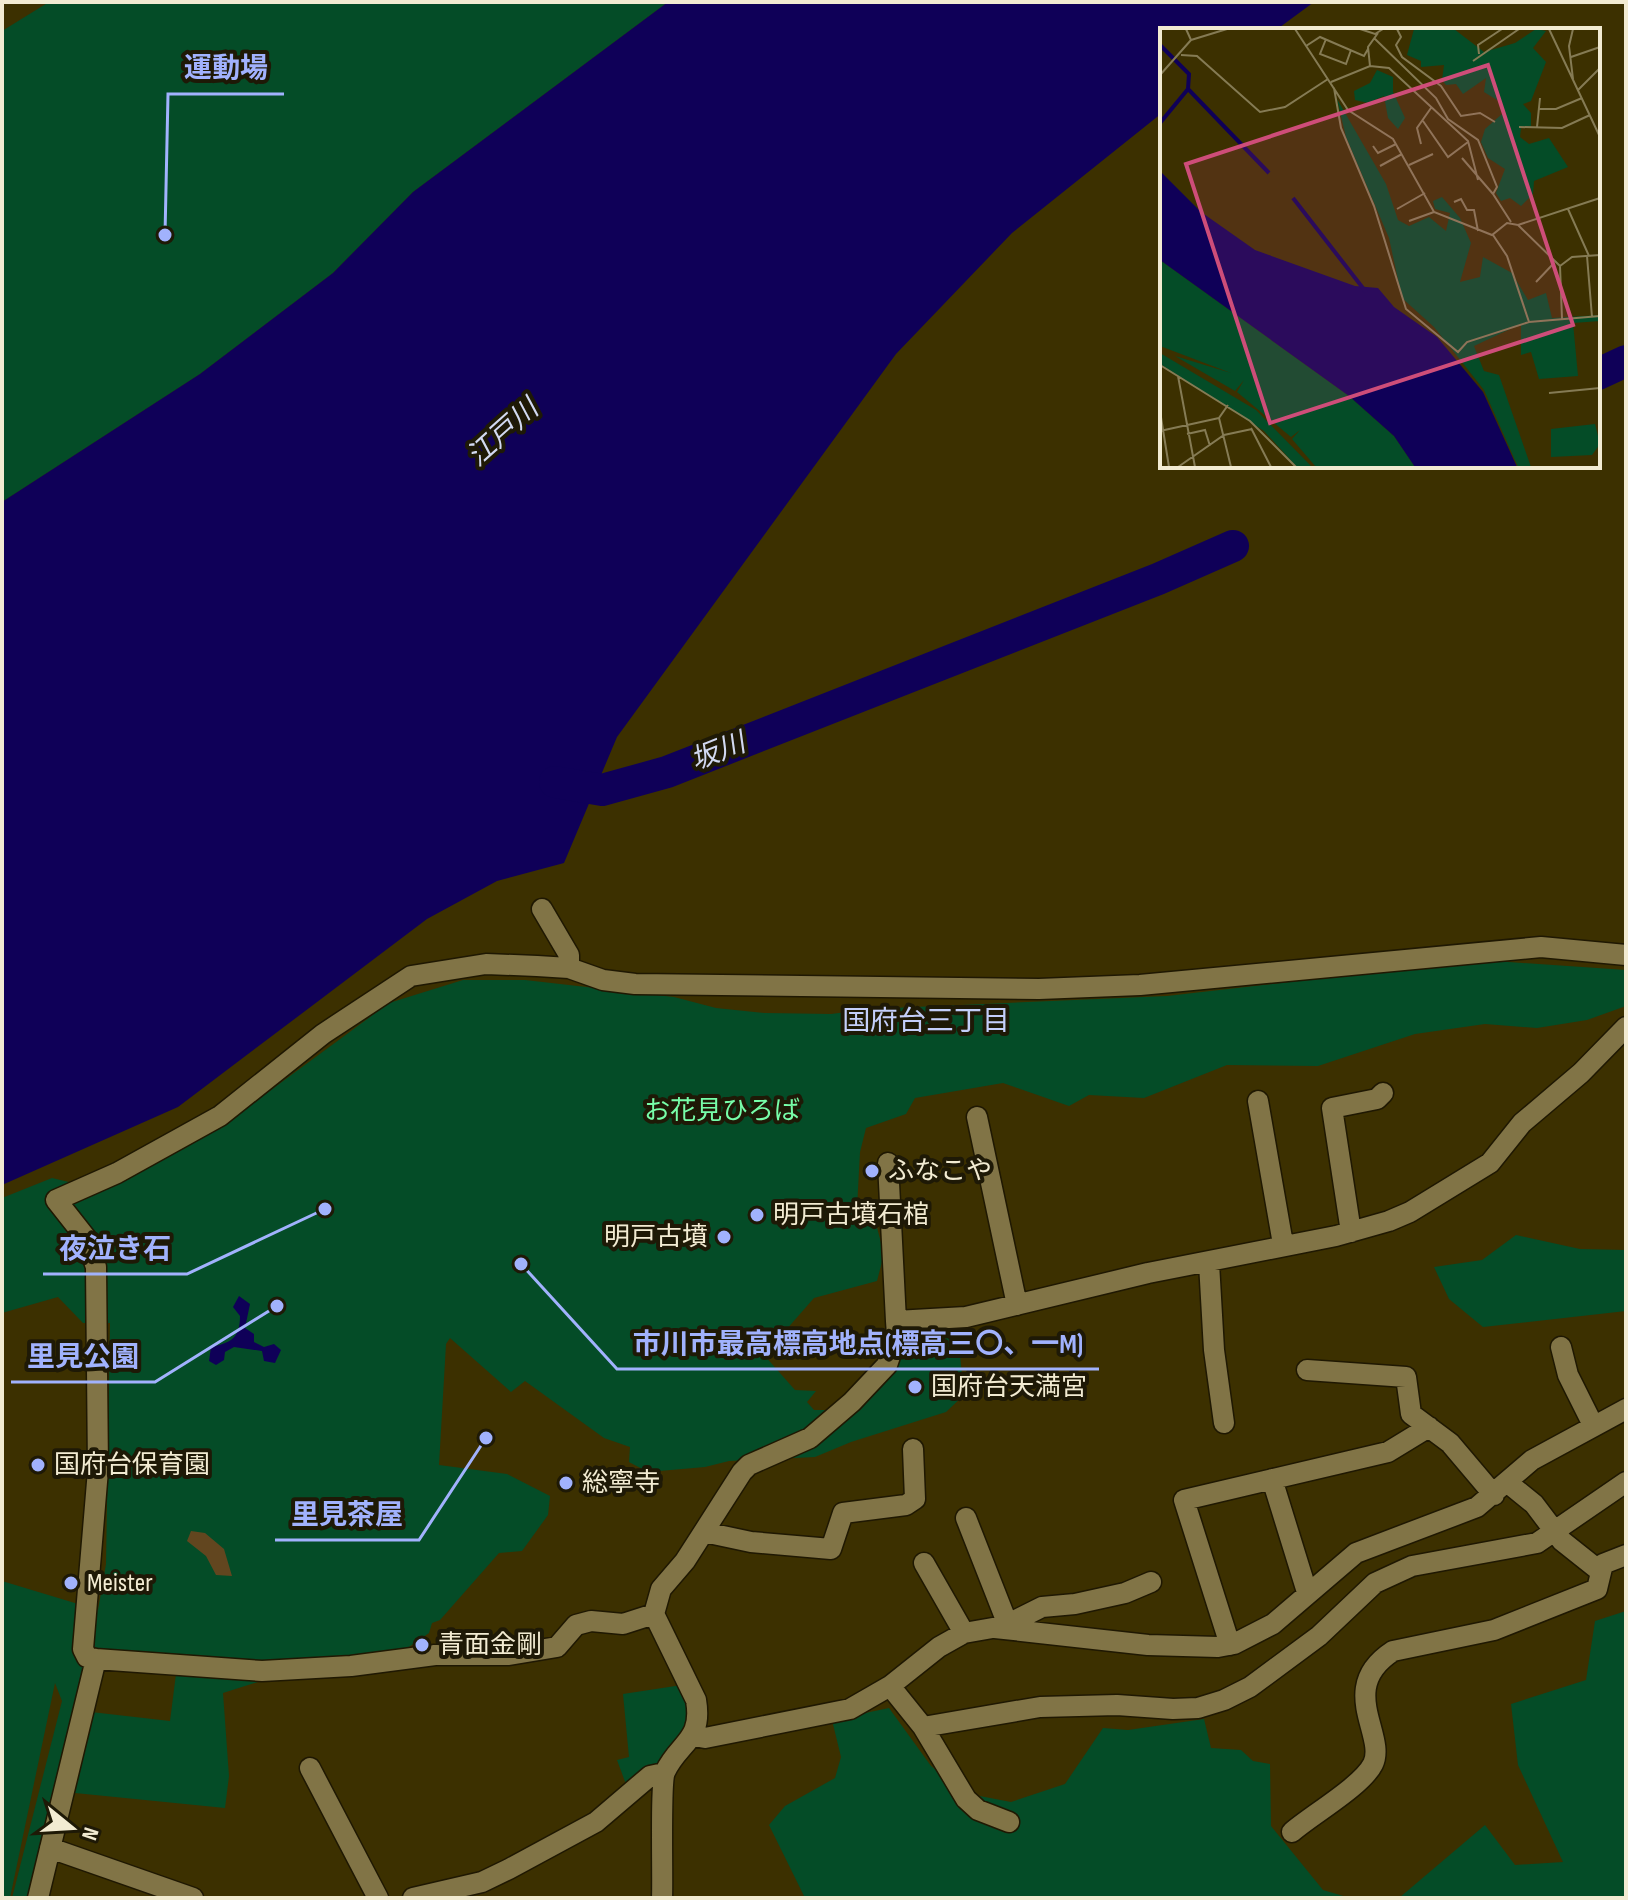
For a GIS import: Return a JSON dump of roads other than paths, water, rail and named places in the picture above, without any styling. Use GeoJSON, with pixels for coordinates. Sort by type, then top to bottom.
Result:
{"type":"FeatureCollection","features":[{"type":"Feature","properties":{"kind":"street"},"geometry":{"type":"LineString","coordinates":[[542,909],[569,955],[569,968]]}},
{"type":"Feature","properties":{"kind":"street"},"geometry":{"type":"LineString","coordinates":[[654,1614],[623,1624],[591,1621],[576,1625],[557,1647],[509,1655],[435,1655],[351,1666],[262,1671],[87,1657],[83,1649],[98,1470],[96,1267],[86,1238],[56,1200],[143,1160],[220,1116],[323,1034],[411,976],[486,964],[569,968],[603,980],[635,984],[1039,989],[1140,985],[1541,947],[1626,955]]}},
{"type":"Feature","properties":{"kind":"street"},"geometry":{"type":"LineString","coordinates":[[896,1321],[966,1317],[1148,1273],[1351,1232],[1410,1212],[1490,1163],[1522,1123],[1581,1073],[1626,1027]]}},
{"type":"Feature","properties":{"kind":"street"},"geometry":{"type":"LineString","coordinates":[[1351,1232],[1332,1108],[1377,1099],[1383,1093]]}},
{"type":"Feature","properties":{"kind":"street"},"geometry":{"type":"LineString","coordinates":[[1258,1101],[1283,1244]]}},
{"type":"Feature","properties":{"kind":"street"},"geometry":{"type":"LineString","coordinates":[[977,1117],[1017,1305]]}},
{"type":"Feature","properties":{"kind":"street"},"geometry":{"type":"LineString","coordinates":[[662,1898],[664,1773],[694,1736],[698,1713],[696,1700],[654,1614],[661,1589],[749,1465],[810,1438],[877,1377],[893,1352],[896,1321],[888,1163]]}},
{"type":"Feature","properties":{"kind":"street"},"geometry":{"type":"LineString","coordinates":[[1209,1263],[1214,1350],[1224,1423]]}},
{"type":"Feature","properties":{"kind":"street"},"geometry":{"type":"LineString","coordinates":[[1561,1347],[1568,1375],[1593,1425]]}},
{"type":"Feature","properties":{"kind":"street"},"geometry":{"type":"LineString","coordinates":[[1307,1370],[1406,1377],[1411,1414],[1501,1489],[1534,1504],[1562,1541],[1599,1580]]}},
{"type":"Feature","properties":{"kind":"street"},"geometry":{"type":"LineString","coordinates":[[1001,1626],[1148,1645],[1230,1645],[1273,1624],[1336,1567],[1370,1545],[1464,1513],[1501,1489],[1532,1460],[1626,1409]]}},
{"type":"Feature","properties":{"kind":"street"},"geometry":{"type":"LineString","coordinates":[[1230,1645],[1184,1500],[1388,1452],[1429,1427]]}},
{"type":"Feature","properties":{"kind":"street"},"geometry":{"type":"LineString","coordinates":[[704,1532],[751,1542],[831,1549],[843,1513],[906,1505],[915,1499],[913,1449]]}},
{"type":"Feature","properties":{"kind":"street"},"geometry":{"type":"LineString","coordinates":[[1272,1479],[1307,1592]]}},
{"type":"Feature","properties":{"kind":"street"},"geometry":{"type":"LineString","coordinates":[[923,1727],[1040,1707],[1198,1708],[1224,1700],[1250,1687],[1295,1654],[1319,1636],[1352,1601],[1396,1572],[1471,1553],[1537,1543],[1626,1482]]}},
{"type":"Feature","properties":{"kind":"street"},"geometry":{"type":"LineString","coordinates":[[966,1518],[1001,1626]]}},
{"type":"Feature","properties":{"kind":"street"},"geometry":{"type":"LineString","coordinates":[[1599,1580],[1603,1564],[1626,1555]]}},
{"type":"Feature","properties":{"kind":"street"},"geometry":{"type":"LineString","coordinates":[[924,1563],[964,1633]]}},
{"type":"Feature","properties":{"kind":"street"},"geometry":{"type":"LineString","coordinates":[[1292,1832],[1317,1810],[1356,1784],[1374,1763],[1376,1754],[1366,1715],[1365,1695],[1383,1657],[1402,1648],[1494,1630],[1599,1580]]}},
{"type":"Feature","properties":{"kind":"street"},"geometry":{"type":"LineString","coordinates":[[694,1736],[705,1738],[850,1709],[890,1686],[939,1647],[964,1633],[1001,1626],[1042,1607],[1075,1604],[1125,1593],[1151,1582]]}},
{"type":"Feature","properties":{"kind":"street"},"geometry":{"type":"LineString","coordinates":[[1273,1624],[1295,1654]]}},
{"type":"Feature","properties":{"kind":"street"},"geometry":{"type":"LineString","coordinates":[[38,1898],[96,1659]]}},
{"type":"Feature","properties":{"kind":"street"},"geometry":{"type":"LineString","coordinates":[[890,1686],[923,1727],[966,1799],[978,1810],[1009,1822]]}},
{"type":"Feature","properties":{"kind":"street"},"geometry":{"type":"LineString","coordinates":[[310,1768],[378,1898]]}},
{"type":"Feature","properties":{"kind":"street"},"geometry":{"type":"LineString","coordinates":[[413,1898],[482,1882],[509,1869],[596,1822],[650,1776],[664,1773]]}},
{"type":"Feature","properties":{"kind":"street"},"geometry":{"type":"LineString","coordinates":[[50,1848],[193,1898]]}},
{"type":"Feature","properties":{"kind":"water","name":"江戸川"},"geometry":{"type":"Polygon","coordinates":[[[668,2],[1314,2],[1279,28],[1160,28],[1160,115],[1012,233],[896,354],[617,737],[564,863],[497,881],[427,919],[178,1107],[2,1185],[2,502],[200,374],[333,273],[413,192],[668,2]]]}},
{"type":"Feature","properties":{"kind":"water"},"geometry":{"type":"Polygon","coordinates":[[[239,1296],[250,1304],[245,1328],[254,1334],[254,1342],[264,1347],[274,1344],[281,1350],[275,1363],[264,1361],[262,1351],[234,1347],[225,1352],[224,1360],[216,1365],[209,1361],[211,1347],[228,1342],[236,1335],[240,1316],[233,1307],[239,1296]]]}},
{"type":"Feature","properties":{"kind":"waterway","name":"坂川"},"geometry":{"type":"LineString","coordinates":[[1600,373],[1626,361]]}},
{"type":"Feature","properties":{"kind":"waterway","name":"坂川"},"geometry":{"type":"LineString","coordinates":[[555,782],[602,790],[667,772],[1158,579],[1233,546]]}},
{"type":"Feature","properties":{"kind":"place","name":"運動場"},"geometry":{"type":"Point","coordinates":[165,235]}},
{"type":"Feature","properties":{"kind":"place","name":"ふなこや"},"geometry":{"type":"Point","coordinates":[872,1171]}},
{"type":"Feature","properties":{"kind":"place","name":"夜泣き石"},"geometry":{"type":"Point","coordinates":[325,1209]}},
{"type":"Feature","properties":{"kind":"place","name":"明戸古墳石棺"},"geometry":{"type":"Point","coordinates":[757,1215]}},
{"type":"Feature","properties":{"kind":"place","name":"明戸古墳"},"geometry":{"type":"Point","coordinates":[724,1237]}},
{"type":"Feature","properties":{"kind":"place","name":"市川市最高標高地点(標高三〇、一M)"},"geometry":{"type":"Point","coordinates":[521,1264]}},
{"type":"Feature","properties":{"kind":"place","name":"里見公園"},"geometry":{"type":"Point","coordinates":[277,1306]}},
{"type":"Feature","properties":{"kind":"place","name":"国府台天満宮"},"geometry":{"type":"Point","coordinates":[915,1387]}},
{"type":"Feature","properties":{"kind":"place","name":"里見茶屋"},"geometry":{"type":"Point","coordinates":[486,1438]}},
{"type":"Feature","properties":{"kind":"place","name":"国府台保育園"},"geometry":{"type":"Point","coordinates":[38,1465]}},
{"type":"Feature","properties":{"kind":"place","name":"総寧寺"},"geometry":{"type":"Point","coordinates":[566,1483]}},
{"type":"Feature","properties":{"kind":"place","name":"Meister"},"geometry":{"type":"Point","coordinates":[71,1583]}},
{"type":"Feature","properties":{"kind":"place","name":"青面金剛"},"geometry":{"type":"Point","coordinates":[422,1645]}},
{"type":"Feature","properties":{"kind":"district","name":"国府台三丁目"},"geometry":{"type":"Point","coordinates":[926,1021]}},
{"type":"Feature","properties":{"kind":"park label","name":"お花見ひろば"},"geometry":{"type":"Point","coordinates":[722,1111]}}]}
